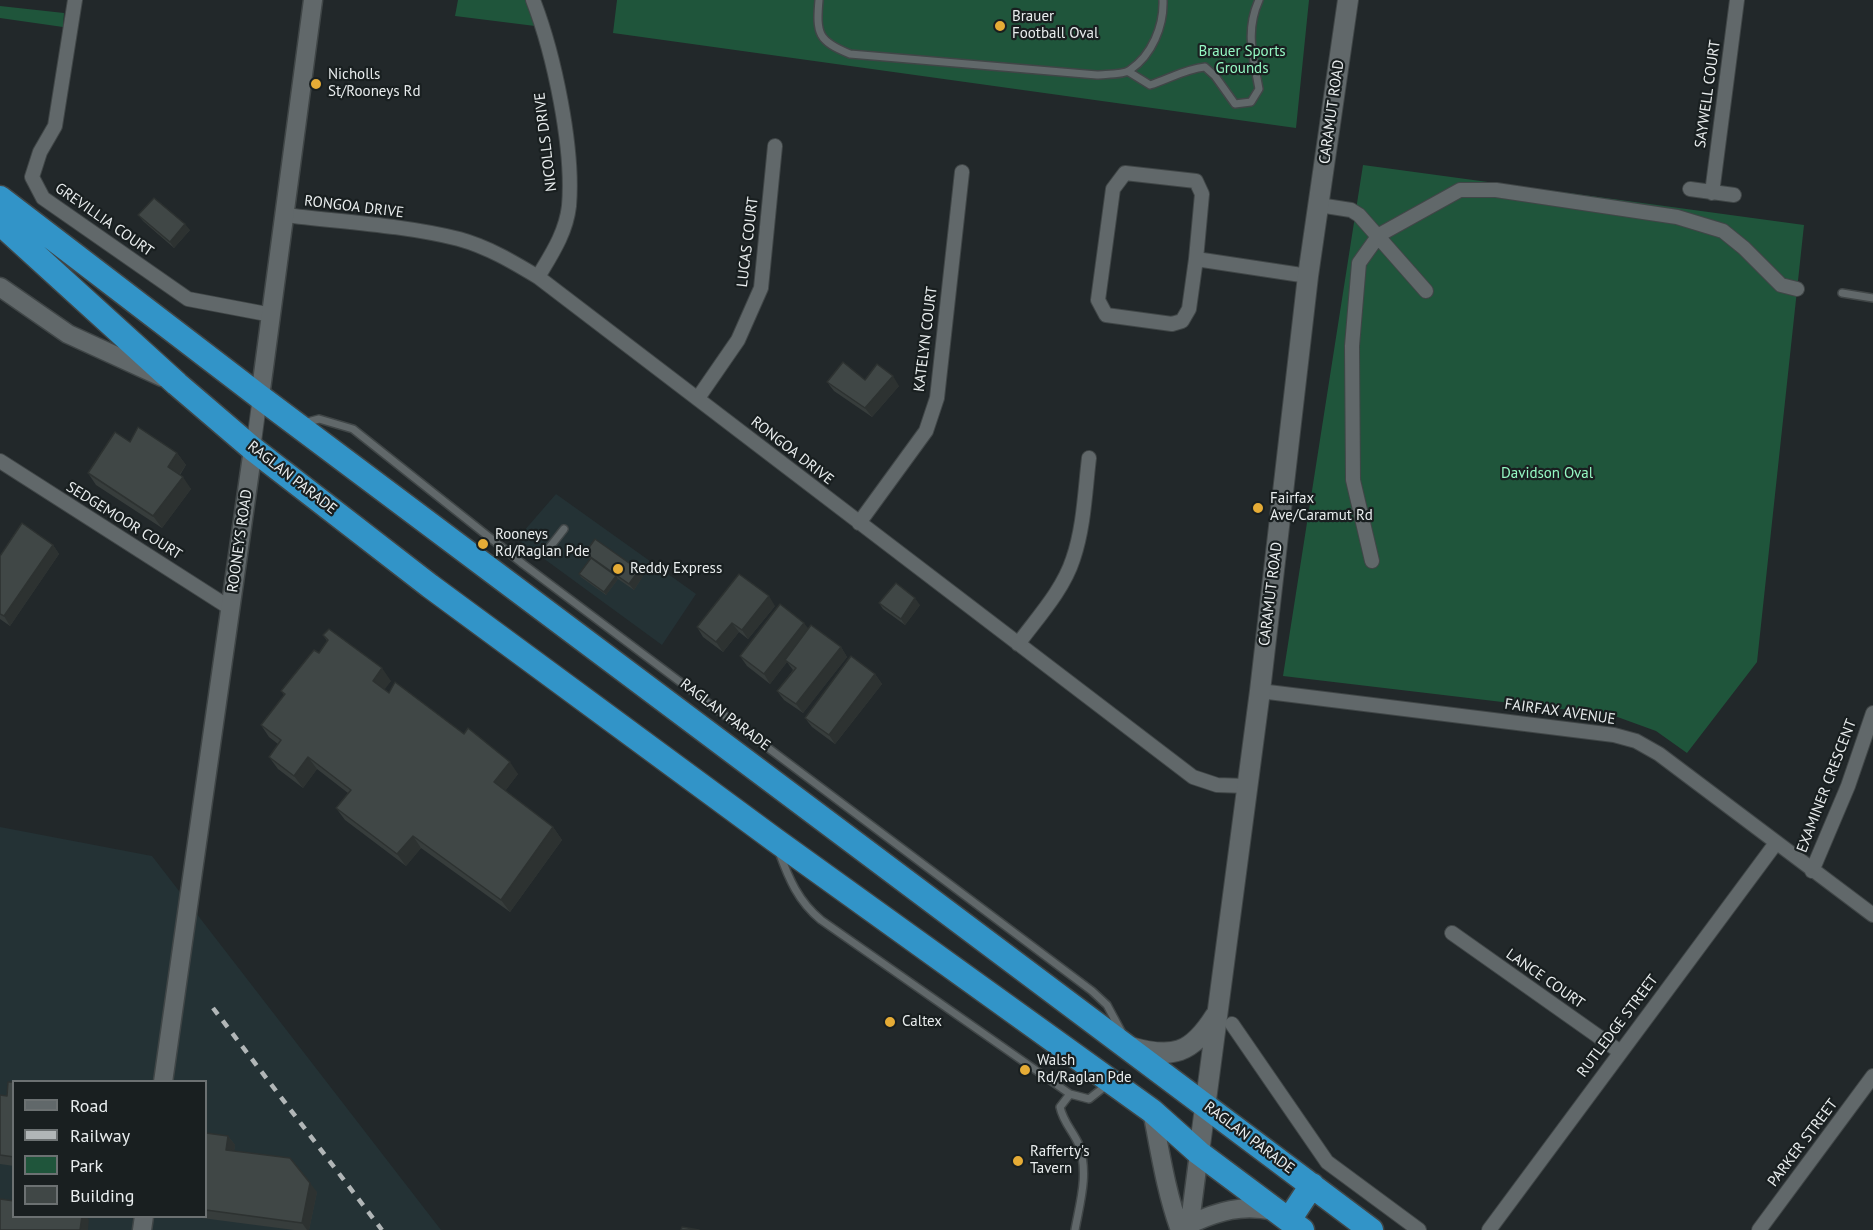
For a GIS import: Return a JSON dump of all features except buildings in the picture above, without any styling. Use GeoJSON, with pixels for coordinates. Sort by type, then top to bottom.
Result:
{"type":"FeatureCollection","features":[{"type":"Feature","properties":{"kind":"highway","name":"RAGLAN PARADE"},"geometry":{"type":"LineString","coordinates":[[0,198],[260,397],[1371,1230]]}},
{"type":"Feature","properties":{"kind":"highway","name":"RAGLAN PARADE"},"geometry":{"type":"LineString","coordinates":[[0,223],[177,384],[253,449],[430,586],[775,840],[1152,1111],[1199,1153],[1289,1220]]}},
{"type":"Feature","properties":{"kind":"highway"},"geometry":{"type":"LineString","coordinates":[[1289,1220],[1312,1185]]}},
{"type":"Feature","properties":{"kind":"main road","name":"CARAMUT ROAD"},"geometry":{"type":"LineString","coordinates":[[1199,1153],[1206,1106],[1225,1017],[1246,786],[1260,690],[1308,276],[1348,0]]}},
{"type":"Feature","properties":{"kind":"main road"},"geometry":{"type":"LineString","coordinates":[[1127,1046],[1160,1054],[1186,1049],[1225,1017]]}},
{"type":"Feature","properties":{"kind":"street","name":"GREVILLIA COURT"},"geometry":{"type":"LineString","coordinates":[[75,0],[56,126],[40,152],[32,177],[43,198],[188,299],[272,315]]}},
{"type":"Feature","properties":{"kind":"street","name":"ROONEYS ROAD"},"geometry":{"type":"LineString","coordinates":[[163,1080],[272,315],[313,0]]}},
{"type":"Feature","properties":{"kind":"street","name":"NICOLLS DRIVE"},"geometry":{"type":"LineString","coordinates":[[533,0],[542,23],[561,108],[569,173],[569,208],[561,237],[538,277]]}},
{"type":"Feature","properties":{"kind":"street","name":"SAYWELL COURT"},"geometry":{"type":"LineString","coordinates":[[1712,193],[1737,0]]}},
{"type":"Feature","properties":{"kind":"street","name":"LUCAS COURT"},"geometry":{"type":"LineString","coordinates":[[698,398],[738,340],[761,288],[775,146]]}},
{"type":"Feature","properties":{"kind":"street","name":"KATELYN COURT"},"geometry":{"type":"LineString","coordinates":[[859,523],[926,431],[937,398],[962,172]]}},
{"type":"Feature","properties":{"kind":"street"},"geometry":{"type":"LineString","coordinates":[[1125,173],[1196,181],[1202,194],[1196,259],[1189,309],[1182,321],[1172,324],[1106,315],[1098,300],[1113,189],[1125,173]]}},
{"type":"Feature","properties":{"kind":"street"},"geometry":{"type":"LineString","coordinates":[[1690,189],[1734,195]]}},
{"type":"Feature","properties":{"kind":"street"},"geometry":{"type":"LineString","coordinates":[[1372,561],[1353,480],[1352,346],[1359,263],[1379,235],[1460,190],[1496,190],[1677,218],[1723,231],[1781,285],[1797,290]]}},
{"type":"Feature","properties":{"kind":"street"},"geometry":{"type":"LineString","coordinates":[[1319,205],[1354,212],[1379,235],[1426,291]]}},
{"type":"Feature","properties":{"kind":"street","name":"RONGOA DRIVE"},"geometry":{"type":"LineString","coordinates":[[285,215],[416,231],[460,239],[492,251],[538,277],[1193,777],[1216,786],[1246,786]]}},
{"type":"Feature","properties":{"kind":"street"},"geometry":{"type":"LineString","coordinates":[[1196,259],[1308,276]]}},
{"type":"Feature","properties":{"kind":"street"},"geometry":{"type":"LineString","coordinates":[[0,287],[68,333],[177,384]]}},
{"type":"Feature","properties":{"kind":"street"},"geometry":{"type":"LineString","coordinates":[[1018,644],[1060,586],[1073,560],[1080,532],[1089,458]]}},
{"type":"Feature","properties":{"kind":"street","name":"SEDGEMOOR COURT"},"geometry":{"type":"LineString","coordinates":[[0,461],[230,608]]}},
{"type":"Feature","properties":{"kind":"street","name":"FAIRFAX AVENUE"},"geometry":{"type":"LineString","coordinates":[[1260,690],[1614,735],[1636,741],[1659,754],[1873,915]]}},
{"type":"Feature","properties":{"kind":"street","name":"EXAMINER CRESCENT"},"geometry":{"type":"LineString","coordinates":[[1812,871],[1848,786],[1873,713]]}},
{"type":"Feature","properties":{"kind":"street","name":"RUTLEDGE STREET"},"geometry":{"type":"LineString","coordinates":[[1488,1230],[1776,843]]}},
{"type":"Feature","properties":{"kind":"street","name":"LANCE COURT"},"geometry":{"type":"LineString","coordinates":[[1452,933],[1620,1051]]}},
{"type":"Feature","properties":{"kind":"street"},"geometry":{"type":"LineString","coordinates":[[1225,1017],[1328,1162],[1419,1230]]}},
{"type":"Feature","properties":{"kind":"street","name":"PARKER STREET"},"geometry":{"type":"LineString","coordinates":[[1759,1230],[1873,1076]]}},
{"type":"Feature","properties":{"kind":"street"},"geometry":{"type":"LineString","coordinates":[[1152,1111],[1163,1159],[1168,1196],[1186,1228]]}},
{"type":"Feature","properties":{"kind":"street"},"geometry":{"type":"LineString","coordinates":[[1186,1228],[1199,1153]]}},
{"type":"Feature","properties":{"kind":"street"},"geometry":{"type":"LineString","coordinates":[[1312,1185],[1328,1162]]}},
{"type":"Feature","properties":{"kind":"street"},"geometry":{"type":"LineString","coordinates":[[1186,1228],[1232,1208],[1252,1207],[1289,1220]]}},
{"type":"Feature","properties":{"kind":"lane"},"geometry":{"type":"LineString","coordinates":[[819,0],[817,28],[828,45],[850,54],[1097,75],[1129,72],[1150,85],[1176,77],[1189,69],[1205,67],[1215,76],[1235,104],[1251,102],[1259,88],[1249,40],[1252,16],[1259,0]]}},
{"type":"Feature","properties":{"kind":"lane"},"geometry":{"type":"LineString","coordinates":[[1129,72],[1152,48],[1163,14],[1162,0]]}},
{"type":"Feature","properties":{"kind":"lane"},"geometry":{"type":"LineString","coordinates":[[1842,293],[1873,298]]}},
{"type":"Feature","properties":{"kind":"lane"},"geometry":{"type":"LineString","coordinates":[[546,552],[564,529]]}},
{"type":"Feature","properties":{"kind":"lane"},"geometry":{"type":"LineString","coordinates":[[775,840],[793,889],[808,909],[821,921],[1070,1094],[1089,1099],[1110,1082]]}},
{"type":"Feature","properties":{"kind":"lane"},"geometry":{"type":"LineString","coordinates":[[1070,1094],[1060,1107],[1062,1119],[1078,1144],[1085,1176],[1076,1230]]}},
{"type":"Feature","properties":{"kind":"shaded area"},"geometry":{"type":"Polygon","coordinates":[[[556,494],[696,594],[662,645],[517,539],[556,494]]]}},
{"type":"Feature","properties":{"kind":"shaded area"},"geometry":{"type":"Polygon","coordinates":[[[0,827],[152,856],[441,1230],[0,1230],[0,827]]]}},
{"type":"Feature","properties":{"kind":"green space"},"geometry":{"type":"Polygon","coordinates":[[[458,0],[532,0],[543,27],[455,16],[458,0]]]}},
{"type":"Feature","properties":{"kind":"green space","name":"Brauer Sports Grounds"},"geometry":{"type":"Polygon","coordinates":[[[617,0],[1309,0],[1296,128],[613,33],[617,0]]]}},
{"type":"Feature","properties":{"kind":"green space"},"geometry":{"type":"Polygon","coordinates":[[[0,6],[64,13],[63,27],[0,18],[0,6]]]}},
{"type":"Feature","properties":{"kind":"green space","name":"Davidson Oval"},"geometry":{"type":"Polygon","coordinates":[[[1363,165],[1804,225],[1757,662],[1687,753],[1656,731],[1612,715],[1283,676],[1363,165]]]}},
{"type":"Feature","properties":{"kind":"railway"},"geometry":{"type":"LineString","coordinates":[[213,1008],[382,1230]]}},
{"type":"Feature","properties":{"kind":"place","name":"Brauer Football Oval"},"geometry":{"type":"Point","coordinates":[1000,26]}},
{"type":"Feature","properties":{"kind":"place","name":"Nicholls St/Rooneys Rd"},"geometry":{"type":"Point","coordinates":[316,84]}},
{"type":"Feature","properties":{"kind":"place","name":"Fairfax Ave/Caramut Rd"},"geometry":{"type":"Point","coordinates":[1258,508]}},
{"type":"Feature","properties":{"kind":"place","name":"Rooneys Rd/Raglan Pde"},"geometry":{"type":"Point","coordinates":[483,544]}},
{"type":"Feature","properties":{"kind":"place","name":"Reddy Express"},"geometry":{"type":"Point","coordinates":[618,569]}},
{"type":"Feature","properties":{"kind":"place","name":"Caltex"},"geometry":{"type":"Point","coordinates":[890,1022]}},
{"type":"Feature","properties":{"kind":"place","name":"Walsh Rd/Raglan Pde"},"geometry":{"type":"Point","coordinates":[1025,1070]}},
{"type":"Feature","properties":{"kind":"place","name":"Rafferty's Tavern"},"geometry":{"type":"Point","coordinates":[1018,1161]}}]}
